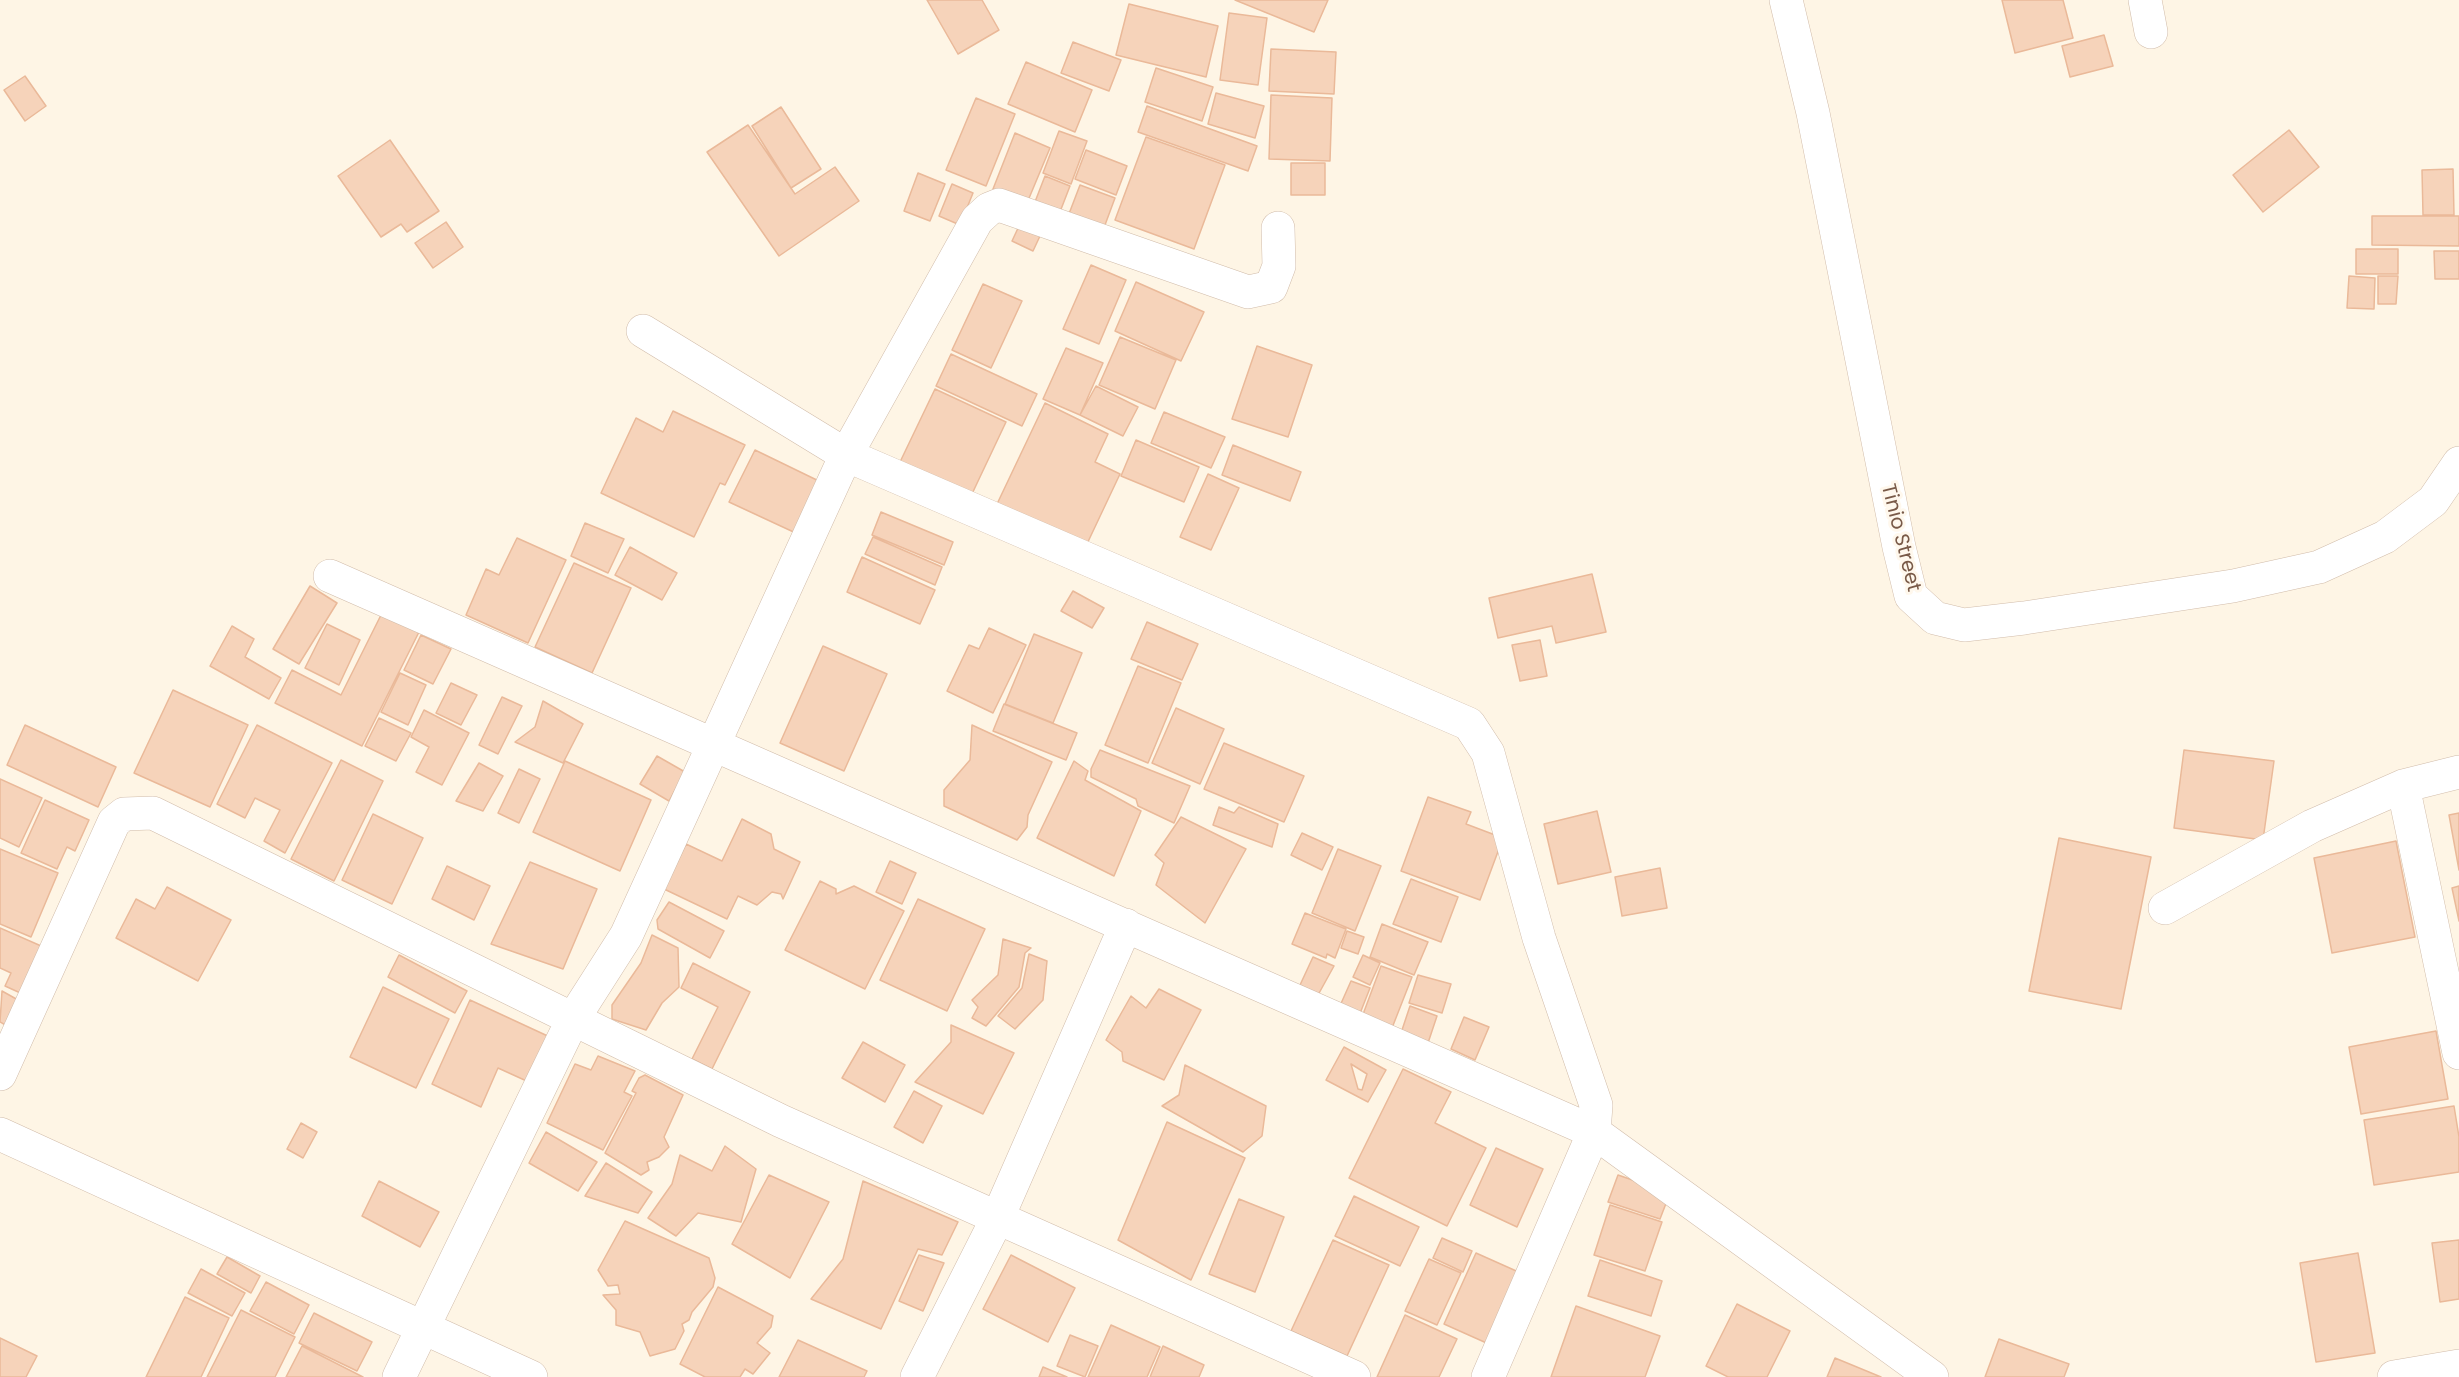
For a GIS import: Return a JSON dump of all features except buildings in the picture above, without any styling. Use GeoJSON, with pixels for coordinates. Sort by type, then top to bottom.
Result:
{"type":"FeatureCollection","features":[{"type":"Feature","properties":{"kind":"street","name":"Tinio Street"},"geometry":{"type":"LineString","coordinates":[[1786,0],[1813,113],[1899,547],[1911,596],[1935,618],[1964,625],[2024,618],[2234,586],[2319,567],[2395,530],[2433,501],[2459,463]]}},
{"type":"Feature","properties":{"kind":"street"},"geometry":{"type":"LineString","coordinates":[[2145,0],[2151,32]]}},
{"type":"Feature","properties":{"kind":"street"},"geometry":{"type":"LineString","coordinates":[[399,1377],[573,1018],[626,936],[846,454],[977,220],[989,209],[999,205],[1248,292],[1270,287],[1279,266],[1278,228]]}},
{"type":"Feature","properties":{"kind":"street"},"geometry":{"type":"LineString","coordinates":[[643,331],[846,454],[1469,724],[1488,753],[1539,938],[1596,1105],[1594,1132],[1488,1377]]}},
{"type":"Feature","properties":{"kind":"street"},"geometry":{"type":"LineString","coordinates":[[330,576],[1594,1132],[1932,1377]]}},
{"type":"Feature","properties":{"kind":"street"},"geometry":{"type":"LineString","coordinates":[[2165,908],[2312,826],[2403,786],[2459,772]]}},
{"type":"Feature","properties":{"kind":"street"},"geometry":{"type":"LineString","coordinates":[[2403,786],[2459,1053]]}},
{"type":"Feature","properties":{"kind":"street"},"geometry":{"type":"LineString","coordinates":[[0,1074],[114,822],[124,814],[153,813],[781,1121],[1354,1377]]}},
{"type":"Feature","properties":{"kind":"street"},"geometry":{"type":"LineString","coordinates":[[917,1377],[998,1217],[1126,925]]}},
{"type":"Feature","properties":{"kind":"street"},"geometry":{"type":"LineString","coordinates":[[0,1134],[531,1377]]}},
{"type":"Feature","properties":{"kind":"street"},"geometry":{"type":"LineString","coordinates":[[2394,1377],[2459,1366]]}}]}
